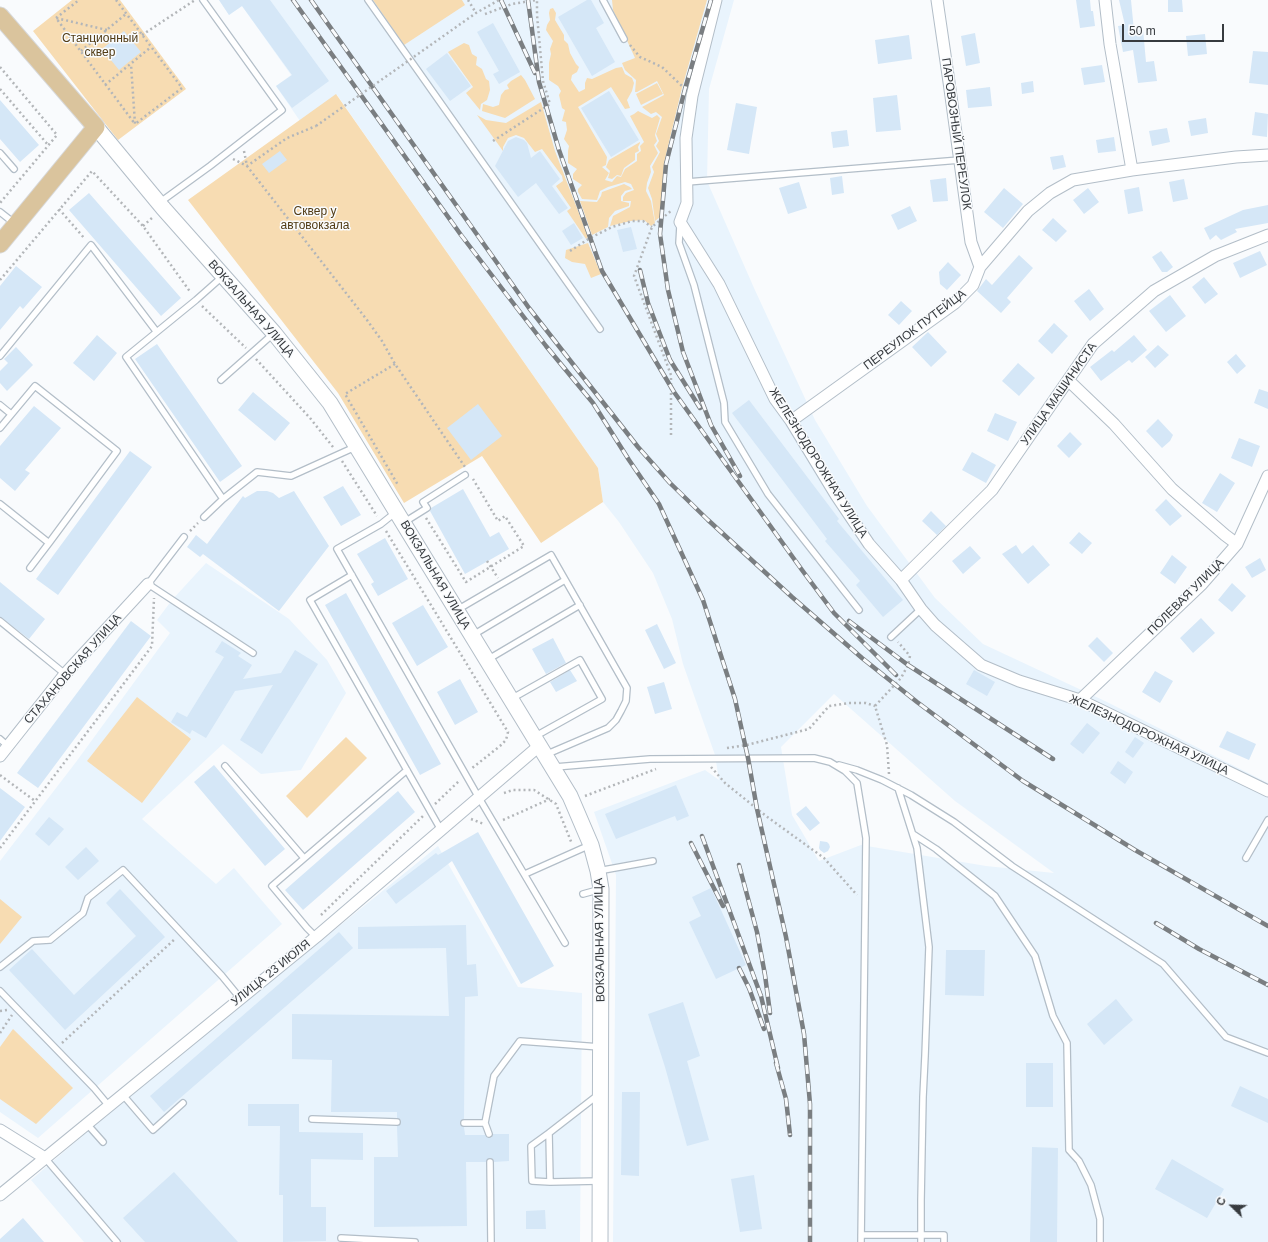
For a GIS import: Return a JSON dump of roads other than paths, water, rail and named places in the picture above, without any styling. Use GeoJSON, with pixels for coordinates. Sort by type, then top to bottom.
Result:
{"type":"FeatureCollection","features":[{"type":"Feature","properties":{"kind":"main road","name":"ВОКЗАЛЬНАЯ УЛИЦА"},"geometry":{"type":"LineString","coordinates":[[0,16],[96,127],[222,277],[274,334],[330,403],[570,796],[590,845],[598,871],[601,889],[600,1242]]}},
{"type":"Feature","properties":{"kind":"main road"},"geometry":{"type":"LineString","coordinates":[[0,244],[96,127]]}},
{"type":"Feature","properties":{"kind":"street"},"geometry":{"type":"LineString","coordinates":[[680,222],[687,203],[686,138],[692,96],[716,0]]}},
{"type":"Feature","properties":{"kind":"street","name":"ПАРОВОЗНЫЙ ПЕРЕУЛОК"},"geometry":{"type":"LineString","coordinates":[[937,0],[971,242],[980,266]]}},
{"type":"Feature","properties":{"kind":"street"},"geometry":{"type":"LineString","coordinates":[[1105,0],[1110,44],[1132,170]]}},
{"type":"Feature","properties":{"kind":"street","name":"ПЕРЕУЛОК ПУТЕЙЦА"},"geometry":{"type":"LineString","coordinates":[[791,421],[954,303],[973,285],[980,266],[1028,211],[1050,193],[1074,180],[1132,170],[1236,157],[1268,155]]}},
{"type":"Feature","properties":{"kind":"street","name":"ЖЕЛЕЗНОДОРОЖНАЯ УЛИЦА"},"geometry":{"type":"LineString","coordinates":[[680,222],[719,284],[775,399],[791,421],[836,496],[869,544],[901,580],[921,609],[935,625],[981,665],[1019,681],[1080,700],[1268,791]]}},
{"type":"Feature","properties":{"kind":"street","name":"УЛИЦА МАШИНИСТА"},"geometry":{"type":"LineString","coordinates":[[901,580],[992,490],[1093,344],[1154,291],[1215,256],[1268,235]]}},
{"type":"Feature","properties":{"kind":"street"},"geometry":{"type":"LineString","coordinates":[[1068,380],[1114,424],[1172,490],[1237,544]]}},
{"type":"Feature","properties":{"kind":"street","name":"ПОЛЕВАЯ УЛИЦА"},"geometry":{"type":"LineString","coordinates":[[1080,700],[1202,584],[1237,544],[1268,476]]}},
{"type":"Feature","properties":{"kind":"street","name":"СТАХАНОВСКАЯ УЛИЦА"},"geometry":{"type":"LineString","coordinates":[[0,756],[4,743],[65,674],[151,586]]}},
{"type":"Feature","properties":{"kind":"street","name":"УЛИЦА 23 ИЮЛЯ"},"geometry":{"type":"LineString","coordinates":[[0,1195],[316,937],[441,830],[481,801],[539,746]]}},
{"type":"Feature","properties":{"kind":"street"},"geometry":{"type":"LineString","coordinates":[[0,1130],[45,1158]]}},
{"type":"Feature","properties":{"kind":"lane"},"geometry":{"type":"LineString","coordinates":[[159,203],[210,166],[282,110],[203,0]]}},
{"type":"Feature","properties":{"kind":"lane"},"geometry":{"type":"LineString","coordinates":[[368,0],[600,329]]}},
{"type":"Feature","properties":{"kind":"lane"},"geometry":{"type":"LineString","coordinates":[[603,0],[624,39]]}},
{"type":"Feature","properties":{"kind":"lane"},"geometry":{"type":"LineString","coordinates":[[0,153],[14,169]]}},
{"type":"Feature","properties":{"kind":"lane"},"geometry":{"type":"LineString","coordinates":[[687,182],[960,160]]}},
{"type":"Feature","properties":{"kind":"lane"},"geometry":{"type":"LineString","coordinates":[[0,212],[16,225]]}},
{"type":"Feature","properties":{"kind":"lane"},"geometry":{"type":"LineString","coordinates":[[680,222],[679,243],[694,285],[724,403],[725,422],[768,494],[858,610]]}},
{"type":"Feature","properties":{"kind":"lane"},"geometry":{"type":"LineString","coordinates":[[0,356],[91,245],[156,331]]}},
{"type":"Feature","properties":{"kind":"lane"},"geometry":{"type":"LineString","coordinates":[[222,277],[126,357],[223,498]]}},
{"type":"Feature","properties":{"kind":"lane"},"geometry":{"type":"LineString","coordinates":[[220,380],[274,334]]}},
{"type":"Feature","properties":{"kind":"lane"},"geometry":{"type":"LineString","coordinates":[[0,428],[35,386],[117,451],[30,568]]}},
{"type":"Feature","properties":{"kind":"lane"},"geometry":{"type":"LineString","coordinates":[[0,405],[11,414]]}},
{"type":"Feature","properties":{"kind":"lane"},"geometry":{"type":"LineString","coordinates":[[204,517],[223,498],[257,472],[291,476],[357,446]]}},
{"type":"Feature","properties":{"kind":"lane"},"geometry":{"type":"LineString","coordinates":[[468,474],[423,502],[427,508],[422,511],[382,524],[337,549],[494,824],[565,943]]}},
{"type":"Feature","properties":{"kind":"lane"},"geometry":{"type":"LineString","coordinates":[[0,504],[49,542]]}},
{"type":"Feature","properties":{"kind":"lane"},"geometry":{"type":"LineString","coordinates":[[184,537],[151,586],[253,653]]}},
{"type":"Feature","properties":{"kind":"lane"},"geometry":{"type":"LineString","coordinates":[[457,610],[552,555],[627,688],[626,701],[622,711],[608,728],[579,740],[539,746]]}},
{"type":"Feature","properties":{"kind":"lane"},"geometry":{"type":"LineString","coordinates":[[352,575],[310,600],[441,830]]}},
{"type":"Feature","properties":{"kind":"lane"},"geometry":{"type":"LineString","coordinates":[[472,636],[565,580]]}},
{"type":"Feature","properties":{"kind":"lane"},"geometry":{"type":"LineString","coordinates":[[486,660],[580,605]]}},
{"type":"Feature","properties":{"kind":"lane"},"geometry":{"type":"LineString","coordinates":[[891,637],[921,609]]}},
{"type":"Feature","properties":{"kind":"lane"},"geometry":{"type":"LineString","coordinates":[[0,621],[65,674]]}},
{"type":"Feature","properties":{"kind":"lane"},"geometry":{"type":"LineString","coordinates":[[511,699],[580,660],[602,699],[539,746]]}},
{"type":"Feature","properties":{"kind":"lane"},"geometry":{"type":"LineString","coordinates":[[553,768],[650,759],[814,758],[857,770],[898,788],[954,822],[1012,866],[1163,964],[1226,1036],[1268,1053]]}},
{"type":"Feature","properties":{"kind":"lane"},"geometry":{"type":"LineString","coordinates":[[830,762],[845,771],[857,783],[866,838],[861,1242]]}},
{"type":"Feature","properties":{"kind":"lane"},"geometry":{"type":"LineString","coordinates":[[225,766],[304,858]]}},
{"type":"Feature","properties":{"kind":"lane"},"geometry":{"type":"LineString","coordinates":[[316,937],[272,886],[407,770]]}},
{"type":"Feature","properties":{"kind":"lane"},"geometry":{"type":"LineString","coordinates":[[898,788],[917,848],[928,946],[923,1097],[921,1242]]}},
{"type":"Feature","properties":{"kind":"lane"},"geometry":{"type":"LineString","coordinates":[[1246,858],[1266,827],[1268,820]]}},
{"type":"Feature","properties":{"kind":"lane"},"geometry":{"type":"LineString","coordinates":[[913,834],[954,862],[995,896],[1035,956],[1053,1016],[1067,1043],[1069,1150],[1079,1161],[1091,1185],[1100,1219],[1100,1242]]}},
{"type":"Feature","properties":{"kind":"lane"},"geometry":{"type":"LineString","coordinates":[[525,874],[590,845]]}},
{"type":"Feature","properties":{"kind":"lane"},"geometry":{"type":"LineString","coordinates":[[598,871],[653,861]]}},
{"type":"Feature","properties":{"kind":"lane"},"geometry":{"type":"LineString","coordinates":[[0,967],[33,941],[50,940],[78,918],[83,913],[88,898],[123,870],[222,976],[240,998]]}},
{"type":"Feature","properties":{"kind":"lane"},"geometry":{"type":"LineString","coordinates":[[583,894],[601,889]]}},
{"type":"Feature","properties":{"kind":"lane"},"geometry":{"type":"LineString","coordinates":[[0,991],[94,1088],[109,1106]]}},
{"type":"Feature","properties":{"kind":"lane"},"geometry":{"type":"LineString","coordinates":[[489,1134],[485,1123],[494,1076],[520,1041],[601,1047]]}},
{"type":"Feature","properties":{"kind":"lane"},"geometry":{"type":"LineString","coordinates":[[600,1181],[532,1181],[531,1146],[601,1093]]}},
{"type":"Feature","properties":{"kind":"lane"},"geometry":{"type":"LineString","coordinates":[[123,1095],[152,1130],[183,1103]]}},
{"type":"Feature","properties":{"kind":"lane"},"geometry":{"type":"LineString","coordinates":[[312,1119],[397,1122]]}},
{"type":"Feature","properties":{"kind":"lane"},"geometry":{"type":"LineString","coordinates":[[464,1122],[485,1123]]}},
{"type":"Feature","properties":{"kind":"lane"},"geometry":{"type":"LineString","coordinates":[[87,1124],[103,1142]]}},
{"type":"Feature","properties":{"kind":"lane"},"geometry":{"type":"LineString","coordinates":[[549,1133],[550,1182]]}},
{"type":"Feature","properties":{"kind":"lane"},"geometry":{"type":"LineString","coordinates":[[45,1158],[117,1242]]}},
{"type":"Feature","properties":{"kind":"lane"},"geometry":{"type":"LineString","coordinates":[[490,1162],[491,1242]]}},
{"type":"Feature","properties":{"kind":"lane"},"geometry":{"type":"LineString","coordinates":[[861,1235],[944,1235],[944,1242]]}},
{"type":"Feature","properties":{"kind":"lane"},"geometry":{"type":"LineString","coordinates":[[340,1238],[415,1242]]}},
{"type":"Feature","properties":{"kind":"railway"},"geometry":{"type":"LineString","coordinates":[[293,0],[461,235],[546,346],[593,403],[659,504],[703,600],[735,699],[757,809],[786,937],[804,1034],[810,1104],[810,1242]]}},
{"type":"Feature","properties":{"kind":"railway"},"geometry":{"type":"LineString","coordinates":[[311,0],[529,308],[638,447],[670,483],[708,520],[792,597],[862,658],[917,702],[1023,781],[1135,850],[1268,926]]}},
{"type":"Feature","properties":{"kind":"railway"},"geometry":{"type":"LineString","coordinates":[[501,0],[535,73]]}},
{"type":"Feature","properties":{"kind":"railway"},"geometry":{"type":"LineString","coordinates":[[528,0],[539,82],[559,150],[602,271],[674,392],[802,570],[834,613],[896,675]]}},
{"type":"Feature","properties":{"kind":"railway"},"geometry":{"type":"LineString","coordinates":[[711,0],[685,89],[666,164],[660,234],[668,290],[683,352],[711,425],[740,476]]}},
{"type":"Feature","properties":{"kind":"railway"},"geometry":{"type":"LineString","coordinates":[[640,270],[648,303],[670,360],[700,408]]}},
{"type":"Feature","properties":{"kind":"railway"},"geometry":{"type":"LineString","coordinates":[[849,621],[908,665],[1053,759]]}},
{"type":"Feature","properties":{"kind":"railway"},"geometry":{"type":"LineString","coordinates":[[702,836],[761,996],[778,1068]]}},
{"type":"Feature","properties":{"kind":"railway"},"geometry":{"type":"LineString","coordinates":[[691,843],[723,906]]}},
{"type":"Feature","properties":{"kind":"railway"},"geometry":{"type":"LineString","coordinates":[[739,865],[757,932],[770,1013]]}},
{"type":"Feature","properties":{"kind":"railway"},"geometry":{"type":"LineString","coordinates":[[1156,923],[1199,949],[1268,985]]}},
{"type":"Feature","properties":{"kind":"railway"},"geometry":{"type":"LineString","coordinates":[[739,968],[749,988],[764,1029]]}},
{"type":"Feature","properties":{"kind":"railway"},"geometry":{"type":"LineString","coordinates":[[776,1063],[786,1099],[790,1135]]}},
{"type":"Feature","properties":{"kind":"park label","name":"Станционный сквер"},"geometry":{"type":"Point","coordinates":[100,46]}},
{"type":"Feature","properties":{"kind":"park label","name":"Сквер у автовокзала"},"geometry":{"type":"Point","coordinates":[315,219]}}]}
